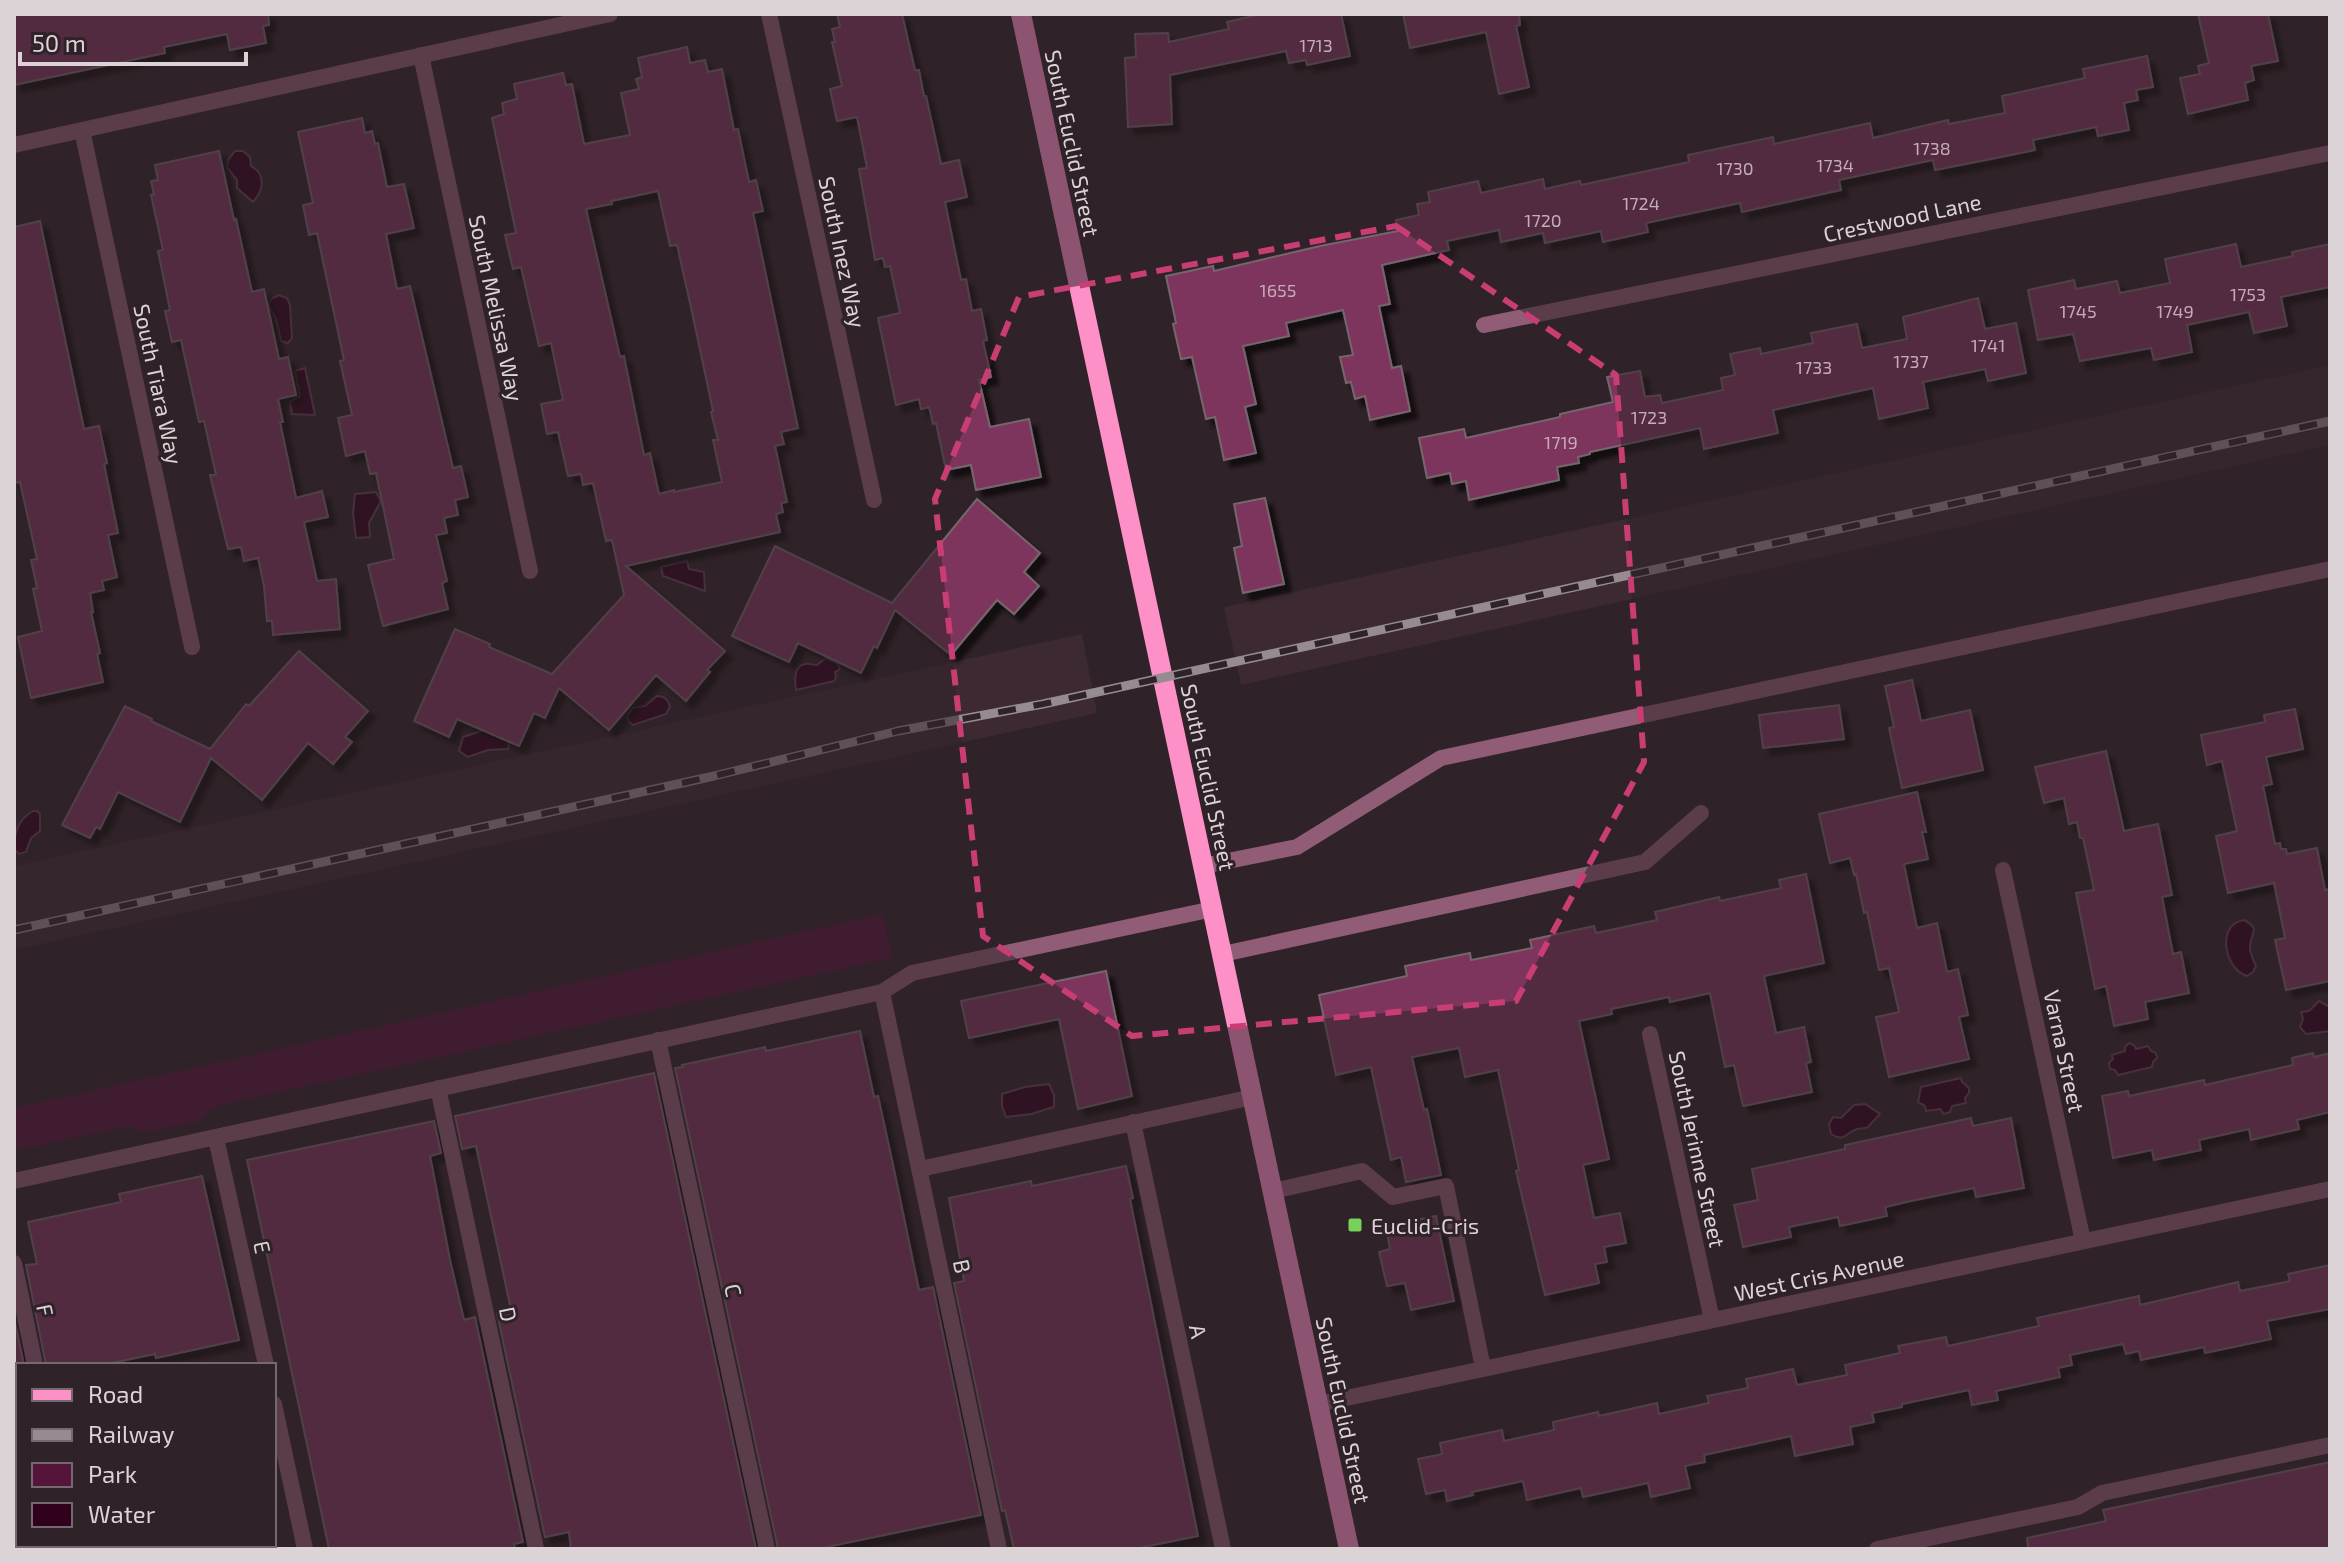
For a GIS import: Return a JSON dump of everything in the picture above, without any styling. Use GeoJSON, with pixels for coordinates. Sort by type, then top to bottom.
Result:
{"type":"FeatureCollection","features":[{"type":"Feature","properties":{"kind":"main road","name":"South Euclid Street"},"geometry":{"type":"LineString","coordinates":[[1021,14],[1349,1549]]}},
{"type":"Feature","properties":{"kind":"street"},"geometry":{"type":"LineString","coordinates":[[14,145],[610,14]]}},
{"type":"Feature","properties":{"kind":"street","name":"South Inez Way"},"geometry":{"type":"LineString","coordinates":[[769,14],[874,500]]}},
{"type":"Feature","properties":{"kind":"street","name":"South Melissa Way"},"geometry":{"type":"LineString","coordinates":[[421,55],[530,571]]}},
{"type":"Feature","properties":{"kind":"street","name":"South Tiara Way"},"geometry":{"type":"LineString","coordinates":[[82,130],[192,647]]}},
{"type":"Feature","properties":{"kind":"street","name":"Crestwood Lane"},"geometry":{"type":"LineString","coordinates":[[1484,325],[2330,153]]}},
{"type":"Feature","properties":{"kind":"street"},"geometry":{"type":"LineString","coordinates":[[1203,866],[1297,847],[1441,758],[2330,569]]}},
{"type":"Feature","properties":{"kind":"street"},"geometry":{"type":"LineString","coordinates":[[1223,954],[1645,862],[1701,813]]}},
{"type":"Feature","properties":{"kind":"street","name":"Varna Street"},"geometry":{"type":"LineString","coordinates":[[2003,870],[2083,1241]]}},
{"type":"Feature","properties":{"kind":"street"},"geometry":{"type":"LineString","coordinates":[[14,1181],[882,992],[912,973],[1213,909]]}},
{"type":"Feature","properties":{"kind":"street","name":"B"},"geometry":{"type":"LineString","coordinates":[[882,992],[999,1549]]}},
{"type":"Feature","properties":{"kind":"street","name":"South Jerinne Street"},"geometry":{"type":"LineString","coordinates":[[1650,1034],[1712,1320]]}},
{"type":"Feature","properties":{"kind":"street","name":"C"},"geometry":{"type":"LineString","coordinates":[[658,1040],[767,1549]]}},
{"type":"Feature","properties":{"kind":"street","name":"D"},"geometry":{"type":"LineString","coordinates":[[438,1088],[536,1549]]}},
{"type":"Feature","properties":{"kind":"street"},"geometry":{"type":"LineString","coordinates":[[920,1169],[1253,1097]]}},
{"type":"Feature","properties":{"kind":"street","name":"A"},"geometry":{"type":"LineString","coordinates":[[1133,1122],[1223,1549]]}},
{"type":"Feature","properties":{"kind":"street","name":"E"},"geometry":{"type":"LineString","coordinates":[[216,1138],[266,1363]]}},
{"type":"Feature","properties":{"kind":"street"},"geometry":{"type":"LineString","coordinates":[[1273,1191],[1362,1171],[1393,1197],[1446,1186],[1483,1368]]}},
{"type":"Feature","properties":{"kind":"street","name":"West Cris Avenue"},"geometry":{"type":"LineString","coordinates":[[1318,1404],[2330,1189]]}},
{"type":"Feature","properties":{"kind":"street","name":"F"},"geometry":{"type":"LineString","coordinates":[[14,1263],[35,1363]]}},
{"type":"Feature","properties":{"kind":"street"},"geometry":{"type":"LineString","coordinates":[[276,1413],[305,1549]]}},
{"type":"Feature","properties":{"kind":"street"},"geometry":{"type":"LineString","coordinates":[[1877,1549],[1899,1547],[2078,1507],[2102,1493],[2330,1445]]}},
{"type":"Feature","properties":{"kind":"highlighted area"},"geometry":{"type":"Polygon","coordinates":[[[1396,226],[1616,375],[1644,762],[1516,1001],[1132,1036],[983,936],[935,499],[1019,297],[1396,226]]]}},
{"type":"Feature","properties":{"kind":"shaded area"},"geometry":{"type":"Polygon","coordinates":[[[2330,365],[2330,445],[1241,685],[1224,607],[2330,365]]]}},
{"type":"Feature","properties":{"kind":"shaded area"},"geometry":{"type":"Polygon","coordinates":[[[1082,634],[1097,713],[14,950],[14,866],[1082,634]]]}},
{"type":"Feature","properties":{"kind":"green space"},"geometry":{"type":"Polygon","coordinates":[[[882,914],[893,958],[225,1104],[211,1110],[201,1121],[142,1133],[131,1126],[14,1151],[14,1108],[882,914]]]}},
{"type":"Feature","properties":{"kind":"water"},"geometry":{"type":"Polygon","coordinates":[[[235,151],[243,151],[250,157],[251,166],[261,178],[261,187],[253,202],[237,188],[237,180],[227,167],[235,151]]]}},
{"type":"Feature","properties":{"kind":"water"},"geometry":{"type":"Polygon","coordinates":[[[279,295],[287,298],[290,305],[292,338],[288,343],[281,341],[276,319],[269,306],[271,299],[279,295]]]}},
{"type":"Feature","properties":{"kind":"water"},"geometry":{"type":"Polygon","coordinates":[[[305,368],[315,415],[292,414],[290,402],[300,396],[295,371],[305,368]]]}},
{"type":"Feature","properties":{"kind":"water"},"geometry":{"type":"Polygon","coordinates":[[[376,492],[381,501],[369,523],[370,537],[356,538],[353,513],[355,494],[376,492]]]}},
{"type":"Feature","properties":{"kind":"water"},"geometry":{"type":"Polygon","coordinates":[[[687,561],[689,569],[704,572],[705,591],[663,576],[661,567],[687,561]]]}},
{"type":"Feature","properties":{"kind":"water"},"geometry":{"type":"Polygon","coordinates":[[[826,658],[838,664],[840,669],[835,672],[834,681],[796,690],[798,668],[806,664],[817,665],[826,658]]]}},
{"type":"Feature","properties":{"kind":"water"},"geometry":{"type":"Polygon","coordinates":[[[657,696],[668,702],[670,707],[666,714],[633,725],[628,721],[627,716],[633,708],[645,706],[657,696]]]}},
{"type":"Feature","properties":{"kind":"water"},"geometry":{"type":"Polygon","coordinates":[[[484,730],[509,741],[508,749],[488,750],[468,757],[459,751],[463,737],[484,730]]]}},
{"type":"Feature","properties":{"kind":"water"},"geometry":{"type":"Polygon","coordinates":[[[33,811],[40,814],[40,831],[31,838],[26,852],[19,854],[14,849],[16,832],[20,822],[33,811]]]}},
{"type":"Feature","properties":{"kind":"water"},"geometry":{"type":"Polygon","coordinates":[[[2244,920],[2254,931],[2250,948],[2256,966],[2247,976],[2233,965],[2226,947],[2229,929],[2244,920]]]}},
{"type":"Feature","properties":{"kind":"water"},"geometry":{"type":"Polygon","coordinates":[[[2319,1001],[2330,1007],[2330,1031],[2306,1034],[2300,1027],[2303,1019],[2301,1012],[2309,1011],[2319,1001]]]}},
{"type":"Feature","properties":{"kind":"water"},"geometry":{"type":"Polygon","coordinates":[[[2129,1043],[2136,1049],[2148,1046],[2157,1058],[2152,1067],[2118,1075],[2110,1069],[2109,1063],[2112,1055],[2125,1051],[2129,1043]]]}},
{"type":"Feature","properties":{"kind":"water"},"geometry":{"type":"Polygon","coordinates":[[[1961,1078],[1969,1088],[1966,1103],[1952,1106],[1950,1112],[1944,1114],[1940,1109],[1926,1111],[1925,1106],[1918,1102],[1921,1087],[1961,1078]]]}},
{"type":"Feature","properties":{"kind":"water"},"geometry":{"type":"Polygon","coordinates":[[[1049,1084],[1054,1095],[1054,1107],[1006,1117],[1002,1094],[1049,1084]]]}},
{"type":"Feature","properties":{"kind":"water"},"geometry":{"type":"Polygon","coordinates":[[[1865,1104],[1880,1114],[1868,1127],[1853,1130],[1843,1137],[1831,1134],[1829,1124],[1833,1117],[1841,1118],[1854,1105],[1865,1104]]]}},
{"type":"Feature","properties":{"kind":"building"},"geometry":{"type":"Polygon","coordinates":[[[14,14],[268,14],[269,25],[263,26],[266,43],[230,50],[227,34],[164,47],[165,53],[14,85],[14,14]]]}},
{"type":"Feature","properties":{"kind":"building"},"geometry":{"type":"Polygon","coordinates":[[[837,14],[902,14],[915,70],[919,70],[926,96],[941,164],[959,160],[967,197],[945,202],[961,280],[966,279],[972,311],[981,309],[987,340],[983,341],[991,377],[979,380],[990,427],[1029,419],[1041,477],[976,490],[971,465],[946,470],[936,423],[933,424],[929,407],[921,409],[919,399],[896,405],[878,318],[900,313],[890,266],[885,267],[883,258],[875,260],[859,169],[867,168],[857,117],[837,121],[830,89],[842,86],[832,42],[835,42],[832,29],[840,27],[837,14]]]}},
{"type":"Feature","properties":{"kind":"building"},"geometry":{"type":"Polygon","coordinates":[[[1261,14],[1341,14],[1350,56],[1307,65],[1306,60],[1289,63],[1286,51],[1170,75],[1172,124],[1128,127],[1125,58],[1136,57],[1135,34],[1168,33],[1169,42],[1229,29],[1227,22],[1261,14]]]}},
{"type":"Feature","properties":{"kind":"building"},"geometry":{"type":"Polygon","coordinates":[[[1403,14],[1519,14],[1520,25],[1516,26],[1529,87],[1499,94],[1486,32],[1410,48],[1403,14]]]}},
{"type":"Feature","properties":{"kind":"building"},"geometry":{"type":"Polygon","coordinates":[[[2198,14],[2268,14],[2278,61],[2251,66],[2254,80],[2245,83],[2248,100],[2188,114],[2180,78],[2200,74],[2198,66],[2209,63],[2198,14]]]}},
{"type":"Feature","properties":{"kind":"building"},"geometry":{"type":"Polygon","coordinates":[[[687,47],[690,63],[705,60],[708,72],[722,69],[734,130],[738,129],[749,182],[756,180],[763,211],[753,213],[798,428],[781,432],[784,444],[775,446],[787,502],[781,503],[783,512],[776,514],[780,532],[626,566],[725,651],[707,670],[710,672],[686,701],[656,675],[609,730],[559,688],[545,718],[534,713],[519,746],[457,719],[449,737],[414,721],[455,629],[552,674],[624,595],[612,540],[606,541],[593,483],[583,485],[581,474],[568,476],[558,432],[547,434],[541,404],[563,400],[551,343],[539,346],[521,267],[513,269],[505,235],[516,233],[492,118],[504,114],[502,103],[517,99],[514,84],[563,73],[566,85],[572,84],[584,144],[630,135],[621,93],[639,89],[636,79],[642,77],[638,58],[687,47]],[[658,191],[586,209],[620,357],[624,356],[644,455],[650,453],[659,494],[722,482],[713,440],[718,440],[713,411],[692,312],[677,245],[670,246],[658,191]]]}},
{"type":"Feature","properties":{"kind":"building"},"geometry":{"type":"Polygon","coordinates":[[[2147,56],[2153,87],[2136,90],[2138,100],[2124,103],[2129,130],[2098,136],[2096,127],[2033,140],[2035,150],[1935,170],[1933,160],[1839,180],[1841,190],[1742,212],[1740,203],[1646,223],[1648,232],[1603,242],[1601,231],[1545,243],[1543,233],[1501,242],[1499,230],[1447,241],[1449,250],[1382,265],[1390,304],[1379,306],[1392,368],[1401,366],[1410,411],[1370,420],[1365,396],[1355,399],[1351,382],[1346,383],[1340,357],[1353,355],[1343,310],[1286,323],[1289,336],[1243,346],[1256,404],[1245,407],[1256,453],[1224,460],[1215,417],[1206,419],[1192,357],[1181,359],[1166,276],[1213,266],[1214,271],[1398,231],[1396,220],[1419,215],[1417,204],[1430,202],[1428,192],[1478,181],[1481,193],[1543,179],[1545,189],[1580,181],[1581,185],[1689,162],[1688,155],[1773,137],[1774,144],[1870,123],[1873,138],[1948,120],[1949,124],[2005,113],[2002,96],[2085,78],[2083,69],[2147,56]]]}},
{"type":"Feature","properties":{"kind":"building"},"geometry":{"type":"Polygon","coordinates":[[[362,118],[365,133],[372,131],[375,144],[378,143],[387,187],[404,184],[414,228],[386,234],[397,289],[410,286],[453,468],[461,466],[468,497],[455,500],[458,515],[444,518],[447,533],[436,535],[447,581],[442,583],[448,609],[383,626],[368,565],[394,559],[376,473],[370,474],[365,451],[346,456],[338,418],[352,415],[340,361],[344,360],[317,233],[309,235],[303,205],[313,203],[298,132],[362,118]]]}},
{"type":"Feature","properties":{"kind":"building"},"geometry":{"type":"Polygon","coordinates":[[[219,151],[252,292],[264,289],[279,359],[288,357],[296,395],[278,399],[296,498],[322,491],[328,517],[304,522],[317,581],[336,579],[340,629],[273,635],[272,621],[267,621],[258,558],[244,561],[241,547],[228,549],[210,475],[216,475],[204,421],[199,422],[181,340],[172,342],[165,311],[170,310],[158,251],[163,250],[151,181],[158,180],[155,165],[219,151]]]}},
{"type":"Feature","properties":{"kind":"building"},"geometry":{"type":"Polygon","coordinates":[[[40,221],[84,429],[99,426],[118,533],[108,535],[117,577],[102,581],[104,590],[90,593],[103,682],[31,698],[18,637],[42,631],[33,589],[37,588],[31,560],[37,559],[20,482],[14,483],[14,227],[40,221]]]}},
{"type":"Feature","properties":{"kind":"building"},"geometry":{"type":"Polygon","coordinates":[[[2236,244],[2241,267],[2330,244],[2330,287],[2281,297],[2287,326],[2254,333],[2249,312],[2187,325],[2192,352],[2154,360],[2151,348],[2080,361],[2073,334],[2038,340],[2028,290],[2074,280],[2076,289],[2117,281],[2120,293],[2170,283],[2165,259],[2236,244]]]}},
{"type":"Feature","properties":{"kind":"building"},"geometry":{"type":"Polygon","coordinates":[[[1978,298],[1985,329],[2016,323],[2026,373],[1988,381],[1985,369],[1923,382],[1928,408],[1879,419],[1873,388],[1773,410],[1778,433],[1704,449],[1700,428],[1590,452],[1578,457],[1579,463],[1557,467],[1559,480],[1469,500],[1466,481],[1452,484],[1450,473],[1427,478],[1419,438],[1464,429],[1466,438],[1613,402],[1607,377],[1640,371],[1645,397],[1660,395],[1662,403],[1723,390],[1721,378],[1735,375],[1730,354],[1760,348],[1761,354],[1813,343],[1811,333],[1857,324],[1862,348],[1907,339],[1903,317],[1978,298]]]}},
{"type":"Feature","properties":{"kind":"building"},"geometry":{"type":"Polygon","coordinates":[[[1265,498],[1284,584],[1243,593],[1234,548],[1242,546],[1234,504],[1265,498]]]}},
{"type":"Feature","properties":{"kind":"building"},"geometry":{"type":"Polygon","coordinates":[[[977,499],[1040,553],[1024,572],[1039,586],[1014,614],[997,600],[951,655],[895,610],[861,673],[798,643],[789,662],[732,636],[775,546],[892,603],[977,499]]]}},
{"type":"Feature","properties":{"kind":"building"},"geometry":{"type":"Polygon","coordinates":[[[299,651],[368,711],[345,737],[352,742],[333,764],[308,743],[262,800],[211,758],[180,822],[118,792],[100,829],[96,827],[90,838],[62,825],[125,706],[210,749],[246,704],[249,706],[299,651]]]}},
{"type":"Feature","properties":{"kind":"building"},"geometry":{"type":"Polygon","coordinates":[[[1912,680],[1921,721],[1970,710],[1983,770],[1902,788],[1889,728],[1894,727],[1885,686],[1912,680]]]}},
{"type":"Feature","properties":{"kind":"building"},"geometry":{"type":"Polygon","coordinates":[[[1839,705],[1844,739],[1763,748],[1759,715],[1839,705]]]}},
{"type":"Feature","properties":{"kind":"building"},"geometry":{"type":"Polygon","coordinates":[[[2295,709],[2303,749],[2266,757],[2272,784],[2263,786],[2275,844],[2280,843],[2287,854],[2317,848],[2325,890],[2330,889],[2330,981],[2286,990],[2275,940],[2285,938],[2274,883],[2228,893],[2216,836],[2237,831],[2222,761],[2207,765],[2201,735],[2265,722],[2264,715],[2295,709]]]}},
{"type":"Feature","properties":{"kind":"building"},"geometry":{"type":"Polygon","coordinates":[[[2106,751],[2124,831],[2158,824],[2172,895],[2162,897],[2173,954],[2181,952],[2189,993],[2145,1002],[2148,1019],[2114,1026],[2106,986],[2095,989],[2076,893],[2094,890],[2083,838],[2080,838],[2077,822],[2069,824],[2064,798],[2044,803],[2035,767],[2106,751]]]}},
{"type":"Feature","properties":{"kind":"building"},"geometry":{"type":"Polygon","coordinates":[[[1917,792],[1926,832],[1922,832],[1928,859],[1904,864],[1917,928],[1937,923],[1947,972],[1958,969],[1968,1015],[1959,1017],[1969,1059],[1889,1077],[1876,1017],[1899,1012],[1889,968],[1879,970],[1867,912],[1864,913],[1850,858],[1830,863],[1819,814],[1917,792]]]}},
{"type":"Feature","properties":{"kind":"building"},"geometry":{"type":"Polygon","coordinates":[[[1806,874],[1824,963],[1764,976],[1776,1033],[1804,1027],[1811,1062],[1806,1063],[1812,1092],[1743,1106],[1734,1065],[1725,1067],[1710,993],[1670,1002],[1669,997],[1611,1009],[1612,1014],[1579,1021],[1609,1159],[1583,1165],[1594,1218],[1620,1213],[1626,1243],[1604,1247],[1607,1262],[1595,1264],[1599,1283],[1545,1295],[1516,1171],[1519,1170],[1498,1070],[1465,1077],[1459,1048],[1412,1057],[1441,1175],[1406,1182],[1401,1157],[1391,1160],[1371,1067],[1336,1075],[1319,995],[1407,976],[1405,966],[1470,953],[1471,960],[1532,948],[1530,940],[1594,926],[1596,933],[1657,920],[1655,912],[1719,897],[1720,901],[1781,888],[1779,880],[1806,874]]]}},
{"type":"Feature","properties":{"kind":"building"},"geometry":{"type":"Polygon","coordinates":[[[1106,971],[1132,1096],[1078,1109],[1059,1019],[969,1038],[961,1001],[1106,971]]]}},
{"type":"Feature","properties":{"kind":"building"},"geometry":{"type":"Polygon","coordinates":[[[860,1031],[874,1097],[878,1096],[919,1290],[933,1287],[981,1515],[817,1549],[778,1549],[675,1068],[765,1047],[766,1051],[860,1031]]]}},
{"type":"Feature","properties":{"kind":"building"},"geometry":{"type":"Polygon","coordinates":[[[2313,1053],[2314,1057],[2330,1053],[2330,1112],[2297,1120],[2299,1129],[2251,1140],[2249,1129],[2199,1140],[2201,1150],[2154,1160],[2152,1150],[2113,1158],[2102,1096],[2128,1091],[2129,1096],[2204,1080],[2205,1085],[2293,1065],[2292,1058],[2313,1053]]]}},
{"type":"Feature","properties":{"kind":"building"},"geometry":{"type":"Polygon","coordinates":[[[654,1073],[756,1549],[571,1549],[569,1532],[545,1537],[497,1313],[511,1310],[476,1146],[462,1149],[455,1116],[654,1073]]]}},
{"type":"Feature","properties":{"kind":"building"},"geometry":{"type":"Polygon","coordinates":[[[1971,1118],[1973,1126],[2011,1118],[2024,1188],[1976,1197],[1974,1188],[1911,1201],[1885,1207],[1887,1216],[1840,1226],[1838,1217],[1789,1227],[1791,1237],[1743,1247],[1734,1205],[1758,1200],[1752,1169],[1971,1118]]]}},
{"type":"Feature","properties":{"kind":"building"},"geometry":{"type":"Polygon","coordinates":[[[434,1121],[441,1153],[430,1156],[450,1260],[464,1320],[475,1317],[523,1542],[514,1544],[515,1549],[329,1549],[247,1160],[434,1121]]]}},
{"type":"Feature","properties":{"kind":"building"},"geometry":{"type":"Polygon","coordinates":[[[1126,1166],[1198,1536],[1134,1549],[1014,1549],[1005,1510],[1002,1511],[954,1283],[964,1281],[949,1198],[1031,1181],[1032,1186],[1126,1166]]]}},
{"type":"Feature","properties":{"kind":"building"},"geometry":{"type":"Polygon","coordinates":[[[202,1176],[239,1340],[156,1358],[155,1354],[112,1363],[46,1363],[26,1265],[37,1264],[28,1222],[121,1202],[119,1194],[202,1176]]]}},
{"type":"Feature","properties":{"kind":"building"},"geometry":{"type":"Polygon","coordinates":[[[1436,1216],[1454,1301],[1411,1310],[1405,1283],[1387,1286],[1379,1252],[1390,1249],[1386,1226],[1436,1216]]]}},
{"type":"Feature","properties":{"kind":"building"},"geometry":{"type":"Polygon","coordinates":[[[2330,1265],[2330,1309],[2267,1321],[2271,1339],[2205,1353],[2204,1347],[2141,1360],[2139,1351],[2126,1354],[2123,1344],[2070,1355],[2072,1365],[2058,1368],[2060,1377],[1996,1391],[1998,1400],[1972,1405],[1969,1390],[1872,1413],[1874,1422],[1850,1427],[1853,1444],[1795,1456],[1791,1436],[1704,1455],[1705,1462],[1685,1466],[1690,1488],[1651,1497],[1648,1483],[1583,1497],[1581,1488],[1527,1500],[1523,1481],[1447,1501],[1445,1490],[1426,1494],[1418,1459],[1442,1454],[1440,1443],[1502,1430],[1504,1441],[1554,1430],[1553,1422],[1657,1403],[1659,1414],[1709,1403],[1707,1396],[1748,1388],[1746,1379],[1793,1369],[1797,1385],[1847,1375],[1845,1365],[1900,1353],[1898,1346],[1946,1337],[1948,1346],[2039,1326],[2037,1318],[2139,1296],[2140,1305],[2238,1282],[2240,1291],[2290,1281],[2288,1274],[2330,1265]]]}},
{"type":"Feature","properties":{"kind":"building"},"geometry":{"type":"Polygon","coordinates":[[[14,1318],[24,1363],[14,1365],[14,1318]]]}},
{"type":"Feature","properties":{"kind":"building"},"geometry":{"type":"Polygon","coordinates":[[[2330,1462],[2330,1549],[2028,1549],[2027,1538],[2106,1521],[2103,1510],[2330,1462]]]}},
{"type":"Feature","properties":{"kind":"railway"},"geometry":{"type":"LineString","coordinates":[[14,930],[714,776],[898,731],[1043,704],[2330,421]]}},
{"type":"Feature","properties":{"kind":"place","name":"Euclid-Cris"},"geometry":{"type":"Point","coordinates":[1355,1225]}}]}
